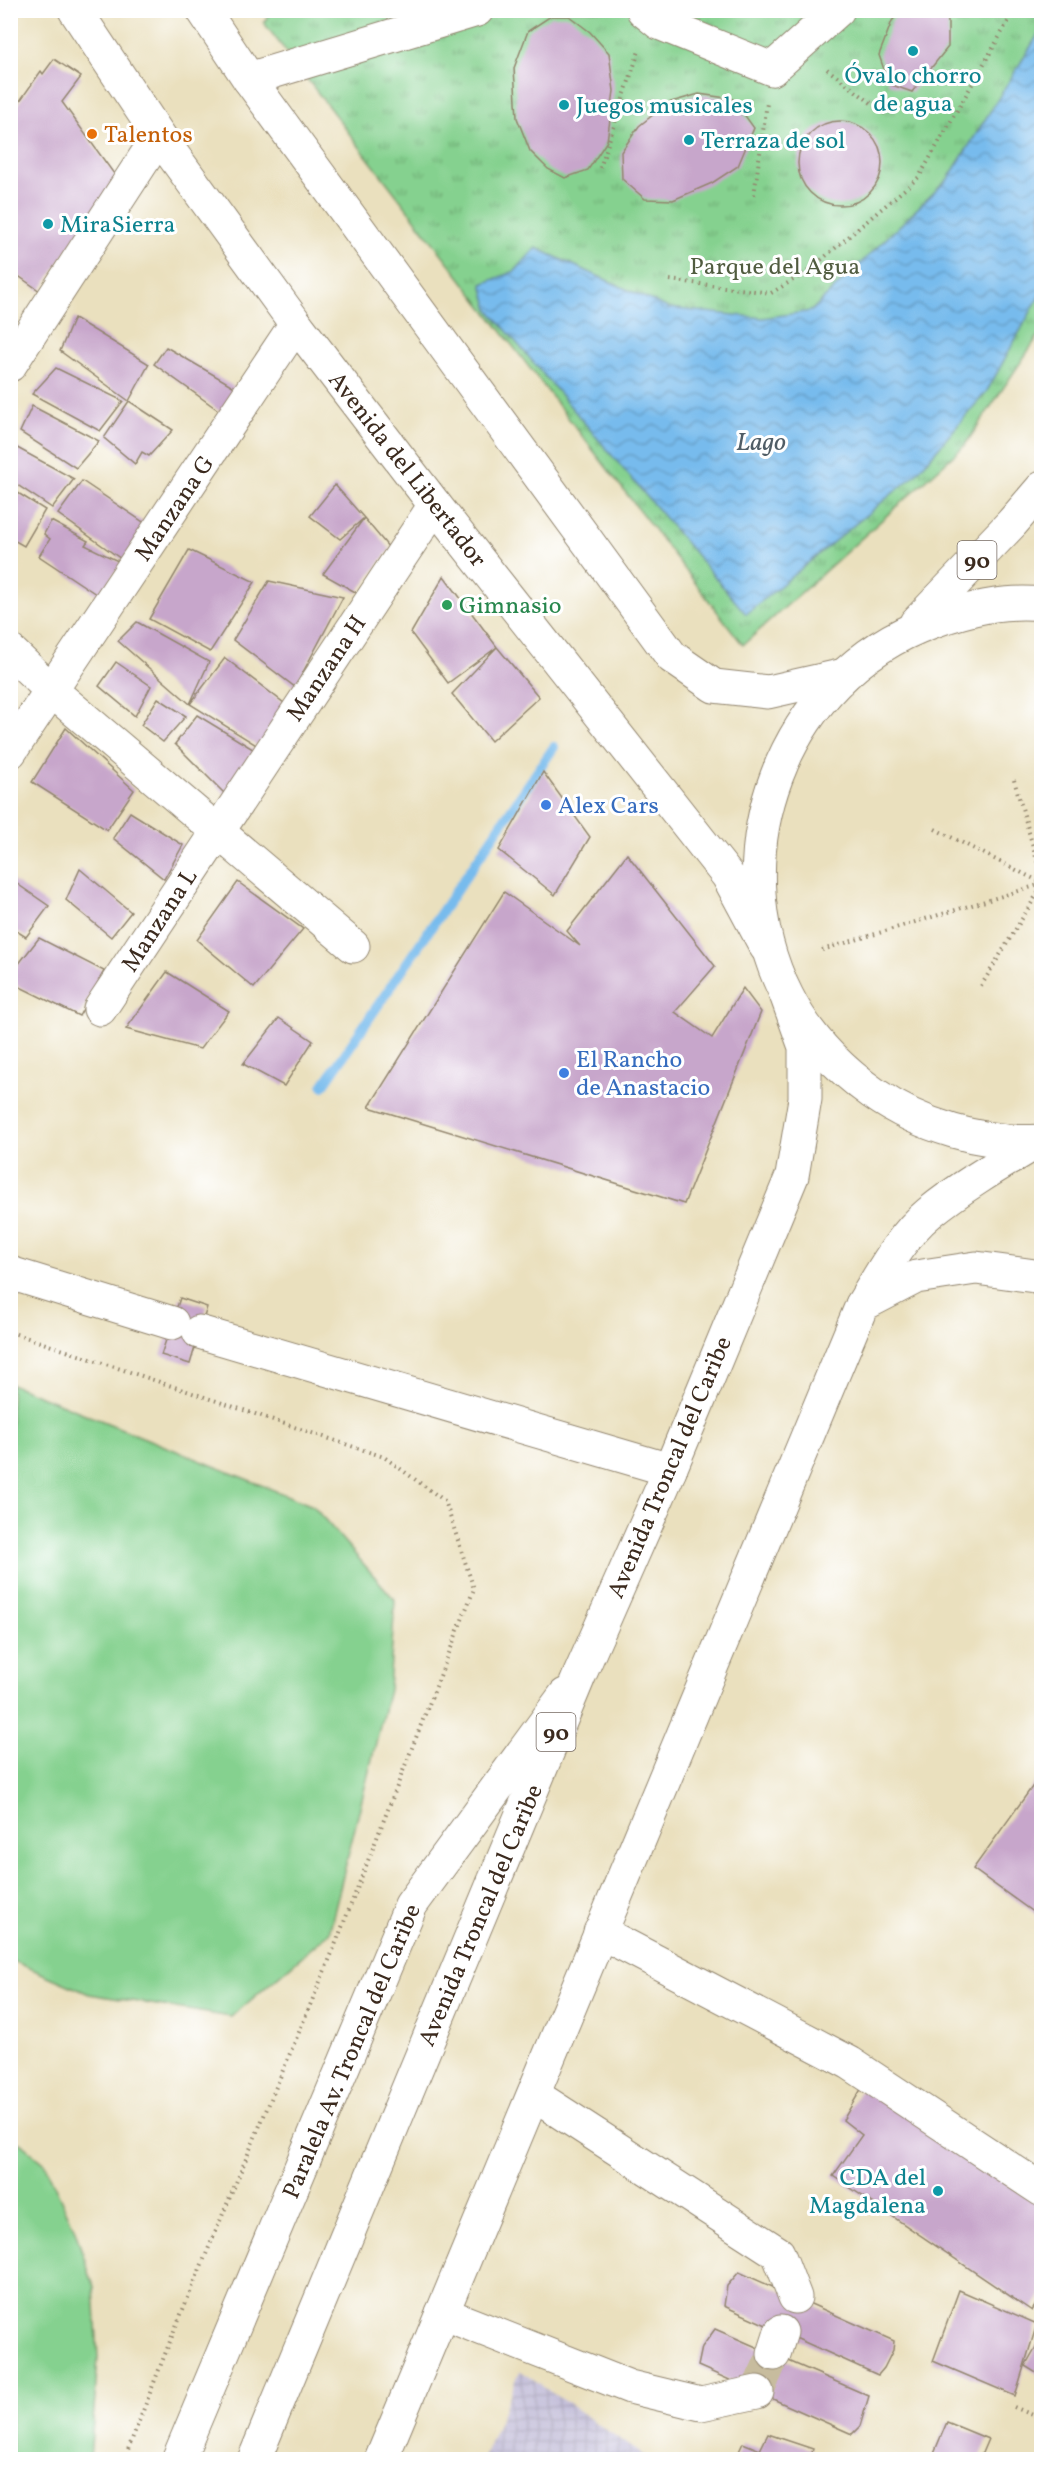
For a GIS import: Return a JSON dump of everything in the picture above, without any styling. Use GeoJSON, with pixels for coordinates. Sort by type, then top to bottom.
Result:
{"type":"FeatureCollection","features":[{"type":"Feature","properties":{"kind":"main road","name":"Avenida del Libertador"},"geometry":{"type":"LineString","coordinates":[[75,10],[159,136],[296,324],[435,505],[728,876],[769,951]]}},
{"type":"Feature","properties":{"kind":"main road"},"geometry":{"type":"LineString","coordinates":[[202,10],[249,79],[672,657],[714,686],[768,692],[844,675]]}},
{"type":"Feature","properties":{"kind":"main road"},"geometry":{"type":"LineString","coordinates":[[249,79],[477,10]]}},
{"type":"Feature","properties":{"kind":"main road"},"geometry":{"type":"LineString","coordinates":[[647,13],[659,23],[772,69],[838,10]]}},
{"type":"Feature","properties":{"kind":"main road"},"geometry":{"type":"LineString","coordinates":[[10,365],[159,136]]}},
{"type":"Feature","properties":{"kind":"main road","name":"Manzana G"},"geometry":{"type":"LineString","coordinates":[[10,752],[296,324]]}},
{"type":"Feature","properties":{"kind":"main road","name":"90"},"geometry":{"type":"LineString","coordinates":[[910,629],[1012,523],[1041,488]]}},
{"type":"Feature","properties":{"kind":"main road","name":"Manzana H"},"geometry":{"type":"LineString","coordinates":[[218,831],[435,505]]}},
{"type":"Feature","properties":{"kind":"main road"},"geometry":{"type":"LineString","coordinates":[[1039,1141],[976,1136],[937,1126],[890,1105],[849,1076],[814,1039],[787,997],[769,951],[759,902],[758,852],[766,802],[784,755],[811,712],[844,675],[875,650],[910,629],[965,609],[1023,602],[1041,604]]}},
{"type":"Feature","properties":{"kind":"main road"},"geometry":{"type":"LineString","coordinates":[[10,651],[52,691],[353,946]]}},
{"type":"Feature","properties":{"kind":"main road","name":"Manzana L"},"geometry":{"type":"LineString","coordinates":[[100,1009],[218,831]]}},
{"type":"Feature","properties":{"kind":"main road","name":"Avenida Troncal del Caribe"},"geometry":{"type":"LineString","coordinates":[[254,2460],[580,1674],[670,1470],[792,1176],[805,1099],[805,1047],[787,997]]}},
{"type":"Feature","properties":{"kind":"main road"},"geometry":{"type":"LineString","coordinates":[[381,2460],[862,1305],[891,1256],[928,1214],[971,1182],[1039,1141]]}},
{"type":"Feature","properties":{"kind":"main road"},"geometry":{"type":"LineString","coordinates":[[862,1305],[916,1278],[975,1268],[1035,1276],[1041,1280]]}},
{"type":"Feature","properties":{"kind":"main road"},"geometry":{"type":"LineString","coordinates":[[10,1273],[185,1328],[670,1470]]}},
{"type":"Feature","properties":{"kind":"main road","name":"Paralela Av. Troncal del Caribe"},"geometry":{"type":"LineString","coordinates":[[178,2460],[411,1905],[580,1674]]}},
{"type":"Feature","properties":{"kind":"main road"},"geometry":{"type":"LineString","coordinates":[[600,1932],[849,2063],[1041,2190]]}},
{"type":"Feature","properties":{"kind":"main road"},"geometry":{"type":"LineString","coordinates":[[534,2095],[778,2253],[795,2297]]}},
{"type":"Feature","properties":{"kind":"main road"},"geometry":{"type":"LineString","coordinates":[[442,2313],[630,2387],[701,2404],[757,2392]]}},
{"type":"Feature","properties":{"kind":"path"},"geometry":{"type":"LineString","coordinates":[[670,280],[771,293],[807,272],[919,177],[1009,20],[997,10]]}},
{"type":"Feature","properties":{"kind":"path"},"geometry":{"type":"LineString","coordinates":[[600,168],[647,13]]}},
{"type":"Feature","properties":{"kind":"path"},"geometry":{"type":"LineString","coordinates":[[798,46],[888,116]]}},
{"type":"Feature","properties":{"kind":"path"},"geometry":{"type":"LineString","coordinates":[[754,195],[772,69]]}},
{"type":"Feature","properties":{"kind":"path"},"geometry":{"type":"LineString","coordinates":[[981,986],[1041,883],[1014,780]]}},
{"type":"Feature","properties":{"kind":"path"},"geometry":{"type":"LineString","coordinates":[[935,829],[1041,883]]}},
{"type":"Feature","properties":{"kind":"path"},"geometry":{"type":"LineString","coordinates":[[822,950],[1041,883]]}},
{"type":"Feature","properties":{"kind":"path"},"geometry":{"type":"LineString","coordinates":[[10,1332],[384,1457],[445,1501],[474,1589],[332,1953],[174,2331],[124,2460]]}},
{"type":"Feature","properties":{"kind":"path"},"geometry":{"type":"LineString","coordinates":[[1014,2407],[1041,2419]]}},
{"type":"Feature","properties":{"kind":"shaded area"},"geometry":{"type":"Polygon","coordinates":[[[520,2371],[649,2459],[483,2459],[520,2371]]]}},
{"type":"Feature","properties":{"kind":"green space","name":"Parque del Agua"},"geometry":{"type":"Polygon","coordinates":[[[271,10],[1041,11],[1041,332],[965,445],[743,645],[264,23],[271,10]]]}},
{"type":"Feature","properties":{"kind":"green space"},"geometry":{"type":"Polygon","coordinates":[[[11,1384],[313,1506],[395,1600],[389,1690],[329,1933],[231,2017],[89,1994],[11,1960],[11,1384]]]}},
{"type":"Feature","properties":{"kind":"green space"},"geometry":{"type":"Polygon","coordinates":[[[10,2142],[20,2143],[44,2163],[74,2228],[94,2287],[98,2359],[90,2459],[11,2459],[10,2142]]]}},
{"type":"Feature","properties":{"kind":"water","name":"Lago"},"geometry":{"type":"Polygon","coordinates":[[[1041,30],[1041,293],[987,391],[916,474],[746,614],[489,310],[482,284],[515,271],[536,248],[668,308],[763,318],[811,311],[948,179],[1041,30]]]}},
{"type":"Feature","properties":{"kind":"building","name":"Óvalo chorro de agua"},"geometry":{"type":"Polygon","coordinates":[[[901,10],[946,10],[948,22],[948,47],[912,92],[889,84],[879,55],[892,21],[901,10]]]}},
{"type":"Feature","properties":{"kind":"building","name":"Juegos musicales"},"geometry":{"type":"Polygon","coordinates":[[[551,16],[569,16],[590,32],[609,53],[614,91],[607,141],[588,170],[565,178],[548,169],[530,151],[517,118],[514,68],[528,31],[551,16]]]}},
{"type":"Feature","properties":{"kind":"building","name":"MiraSierra"},"geometry":{"type":"Polygon","coordinates":[[[54,59],[81,77],[62,102],[117,178],[40,291],[10,270],[10,115],[41,71],[43,74],[54,59]]]}},
{"type":"Feature","properties":{"kind":"building","name":"Terraza de sol"},"geometry":{"type":"Polygon","coordinates":[[[699,94],[733,99],[754,128],[738,166],[712,183],[673,200],[645,199],[622,179],[621,152],[639,126],[668,103],[699,94]]]}},
{"type":"Feature","properties":{"kind":"building"},"geometry":{"type":"Polygon","coordinates":[[[840,121],[863,128],[875,140],[882,163],[875,186],[863,198],[840,205],[817,198],[805,186],[798,163],[805,140],[817,128],[840,121]]]}},
{"type":"Feature","properties":{"kind":"building"},"geometry":{"type":"Polygon","coordinates":[[[74,318],[149,364],[129,401],[60,351],[74,318]]]}},
{"type":"Feature","properties":{"kind":"building"},"geometry":{"type":"Polygon","coordinates":[[[166,347],[238,389],[221,412],[154,364],[166,347]]]}},
{"type":"Feature","properties":{"kind":"building"},"geometry":{"type":"Polygon","coordinates":[[[56,368],[123,401],[100,431],[32,394],[56,368]]]}},
{"type":"Feature","properties":{"kind":"building"},"geometry":{"type":"Polygon","coordinates":[[[129,401],[173,430],[149,456],[142,452],[135,464],[104,438],[129,401]]]}},
{"type":"Feature","properties":{"kind":"building"},"geometry":{"type":"Polygon","coordinates":[[[32,406],[99,441],[76,468],[20,432],[32,406]]]}},
{"type":"Feature","properties":{"kind":"building"},"geometry":{"type":"Polygon","coordinates":[[[10,444],[74,479],[52,508],[10,480],[10,444]]]}},
{"type":"Feature","properties":{"kind":"building"},"geometry":{"type":"Polygon","coordinates":[[[82,481],[149,526],[124,561],[58,514],[82,481]]]}},
{"type":"Feature","properties":{"kind":"building"},"geometry":{"type":"Polygon","coordinates":[[[335,485],[364,518],[340,539],[310,516],[335,485]]]}},
{"type":"Feature","properties":{"kind":"building"},"geometry":{"type":"Polygon","coordinates":[[[10,488],[45,510],[24,546],[10,538],[10,514],[14,509],[10,508],[10,488]]]}},
{"type":"Feature","properties":{"kind":"building"},"geometry":{"type":"Polygon","coordinates":[[[364,518],[390,549],[357,593],[323,574],[364,518]]]}},
{"type":"Feature","properties":{"kind":"building"},"geometry":{"type":"Polygon","coordinates":[[[51,521],[88,541],[85,545],[122,563],[99,596],[39,556],[50,539],[44,534],[51,521]]]}},
{"type":"Feature","properties":{"kind":"building"},"geometry":{"type":"Polygon","coordinates":[[[189,550],[255,582],[210,652],[149,619],[189,550]]]}},
{"type":"Feature","properties":{"kind":"building","name":"Gimnasio"},"geometry":{"type":"Polygon","coordinates":[[[444,576],[497,647],[448,683],[411,633],[444,576]]]}},
{"type":"Feature","properties":{"kind":"building"},"geometry":{"type":"Polygon","coordinates":[[[269,581],[343,597],[295,687],[233,640],[269,581]]]}},
{"type":"Feature","properties":{"kind":"building"},"geometry":{"type":"Polygon","coordinates":[[[137,622],[209,662],[190,704],[118,641],[137,622]]]}},
{"type":"Feature","properties":{"kind":"building"},"geometry":{"type":"Polygon","coordinates":[[[497,647],[539,697],[491,741],[452,694],[497,647]]]}},
{"type":"Feature","properties":{"kind":"building"},"geometry":{"type":"Polygon","coordinates":[[[225,658],[284,703],[261,748],[190,704],[225,658]]]}},
{"type":"Feature","properties":{"kind":"building"},"geometry":{"type":"Polygon","coordinates":[[[116,662],[151,686],[135,716],[99,686],[116,662]]]}},
{"type":"Feature","properties":{"kind":"building"},"geometry":{"type":"Polygon","coordinates":[[[158,698],[186,716],[163,742],[141,725],[158,698]]]}},
{"type":"Feature","properties":{"kind":"building"},"geometry":{"type":"Polygon","coordinates":[[[197,715],[261,754],[233,802],[175,744],[197,715]]]}},
{"type":"Feature","properties":{"kind":"building"},"geometry":{"type":"Polygon","coordinates":[[[66,728],[134,790],[107,830],[32,782],[66,728]]]}},
{"type":"Feature","properties":{"kind":"building","name":"Alex Cars"},"geometry":{"type":"Polygon","coordinates":[[[543,772],[590,837],[555,895],[499,850],[543,772]]]}},
{"type":"Feature","properties":{"kind":"building"},"geometry":{"type":"Polygon","coordinates":[[[130,812],[183,845],[164,879],[113,838],[130,812]]]}},
{"type":"Feature","properties":{"kind":"building","name":"El Rancho de Anastacio"},"geometry":{"type":"Polygon","coordinates":[[[627,854],[715,966],[675,1012],[712,1038],[743,988],[761,1012],[684,1204],[369,1107],[504,892],[580,946],[567,931],[627,854]]]}},
{"type":"Feature","properties":{"kind":"building"},"geometry":{"type":"Polygon","coordinates":[[[80,869],[131,912],[111,937],[66,900],[80,869]]]}},
{"type":"Feature","properties":{"kind":"building"},"geometry":{"type":"Polygon","coordinates":[[[10,879],[49,906],[26,937],[10,927],[10,879]]]}},
{"type":"Feature","properties":{"kind":"building"},"geometry":{"type":"Polygon","coordinates":[[[238,882],[303,929],[254,988],[197,940],[238,882]]]}},
{"type":"Feature","properties":{"kind":"building"},"geometry":{"type":"Polygon","coordinates":[[[39,938],[104,971],[79,1016],[10,982],[10,975],[39,938]]]}},
{"type":"Feature","properties":{"kind":"building"},"geometry":{"type":"Polygon","coordinates":[[[167,972],[229,1011],[200,1049],[126,1029],[167,972]]]}},
{"type":"Feature","properties":{"kind":"building"},"geometry":{"type":"Polygon","coordinates":[[[279,1018],[313,1041],[284,1086],[243,1064],[279,1018]]]}},
{"type":"Feature","properties":{"kind":"building"},"geometry":{"type":"Polygon","coordinates":[[[180,1298],[207,1307],[190,1364],[161,1355],[180,1298]]]}},
{"type":"Feature","properties":{"kind":"building"},"geometry":{"type":"Polygon","coordinates":[[[1041,1777],[1041,1918],[973,1869],[1041,1777]]]}},
{"type":"Feature","properties":{"kind":"building","name":"CDA del Magdalena"},"geometry":{"type":"Polygon","coordinates":[[[864,2084],[1041,2206],[1041,2296],[1032,2311],[833,2176],[862,2135],[843,2120],[864,2084]]]}},
{"type":"Feature","properties":{"kind":"building"},"geometry":{"type":"Polygon","coordinates":[[[739,2272],[894,2341],[893,2350],[884,2368],[878,2375],[724,2306],[727,2286],[739,2272]]]}},
{"type":"Feature","properties":{"kind":"building"},"geometry":{"type":"Polygon","coordinates":[[[959,2290],[1037,2324],[1015,2396],[933,2361],[959,2290]]]}},
{"type":"Feature","properties":{"kind":"building"},"geometry":{"type":"Polygon","coordinates":[[[715,2329],[869,2396],[860,2426],[852,2434],[698,2366],[702,2347],[715,2329]]]}},
{"type":"Feature","properties":{"kind":"building"},"geometry":{"type":"Polygon","coordinates":[[[1041,2338],[1041,2376],[1025,2366],[1041,2338]]]}},
{"type":"Feature","properties":{"kind":"building"},"geometry":{"type":"Polygon","coordinates":[[[947,2422],[988,2439],[979,2460],[931,2460],[947,2422]]]}},
{"type":"Feature","properties":{"kind":"building"},"geometry":{"type":"Polygon","coordinates":[[[768,2434],[813,2449],[810,2460],[735,2460],[743,2443],[760,2450],[768,2434]]]}},
{"type":"Feature","properties":{"kind":"waterway"},"geometry":{"type":"LineString","coordinates":[[323,1086],[554,747]]}},
{"type":"Feature","properties":{"kind":"tunnel"},"geometry":{"type":"LineString","coordinates":[[757,2392],[774,2354]]}},
{"type":"Feature","properties":{"kind":"place","name":"Óvalo chorro de agua"},"geometry":{"type":"Point","coordinates":[913,51]}},
{"type":"Feature","properties":{"kind":"place","name":"Juegos musicales"},"geometry":{"type":"Point","coordinates":[564,105]}},
{"type":"Feature","properties":{"kind":"place","name":"Talentos"},"geometry":{"type":"Point","coordinates":[92,134]}},
{"type":"Feature","properties":{"kind":"place","name":"Terraza de sol"},"geometry":{"type":"Point","coordinates":[689,140]}},
{"type":"Feature","properties":{"kind":"place","name":"MiraSierra"},"geometry":{"type":"Point","coordinates":[48,224]}},
{"type":"Feature","properties":{"kind":"place","name":"Gimnasio"},"geometry":{"type":"Point","coordinates":[447,605]}},
{"type":"Feature","properties":{"kind":"place","name":"Alex Cars"},"geometry":{"type":"Point","coordinates":[546,805]}},
{"type":"Feature","properties":{"kind":"place","name":"El Rancho de Anastacio"},"geometry":{"type":"Point","coordinates":[564,1073]}},
{"type":"Feature","properties":{"kind":"place","name":"CDA del Magdalena"},"geometry":{"type":"Point","coordinates":[938,2191]}}]}
